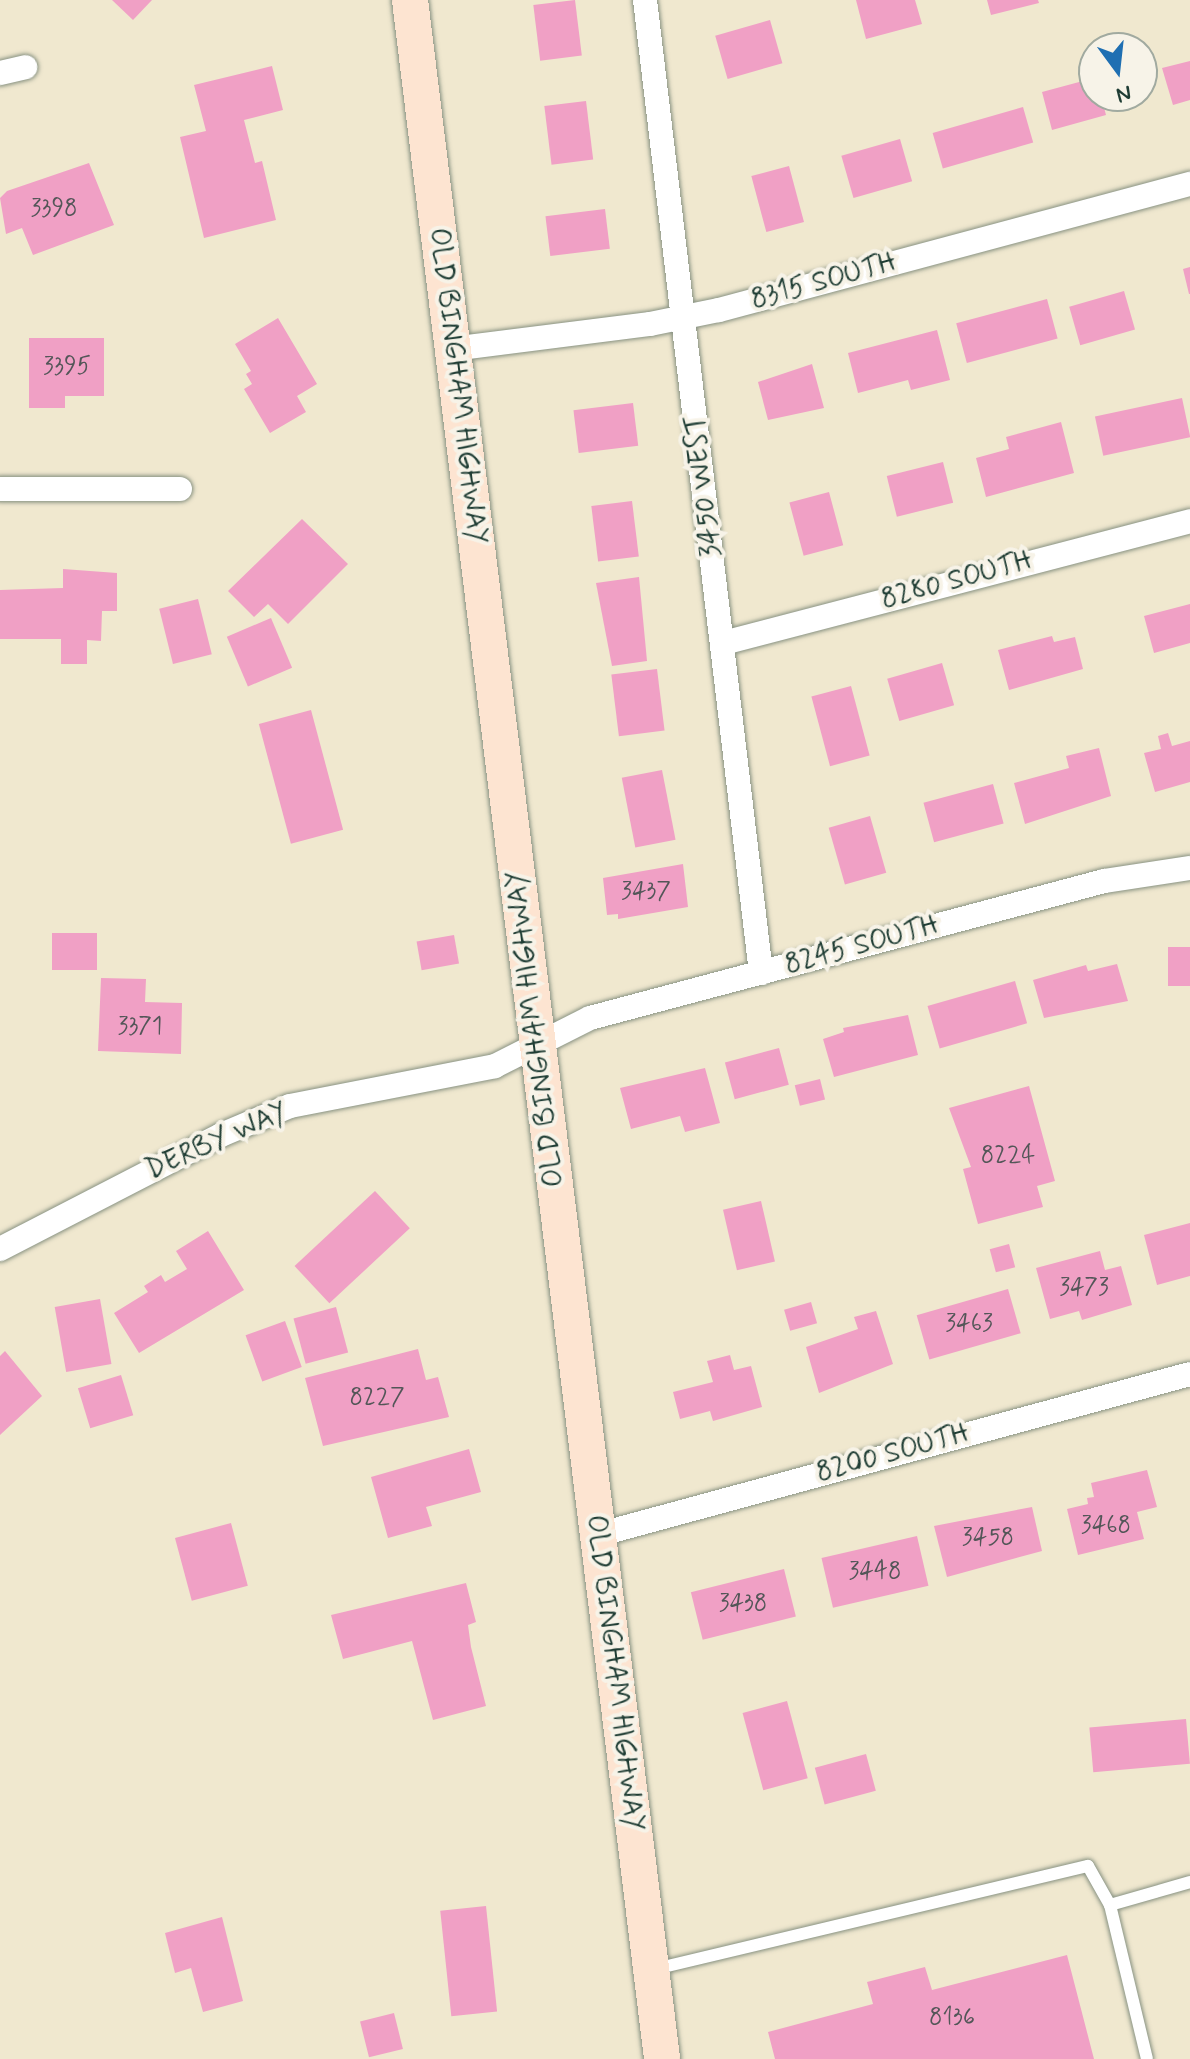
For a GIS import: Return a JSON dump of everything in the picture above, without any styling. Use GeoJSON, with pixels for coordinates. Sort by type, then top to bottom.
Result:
{"type":"FeatureCollection","features":[{"type":"Feature","properties":{"kind":"street","name":"OLD BINGHAM HIGHWAY"},"geometry":{"type":"LineString","coordinates":[[410,0],[662,2059]]}},
{"type":"Feature","properties":{"kind":"street","name":"3450 WEST"},"geometry":{"type":"LineString","coordinates":[[645,0],[761,973]]}},
{"type":"Feature","properties":{"kind":"street"},"geometry":{"type":"LineString","coordinates":[[0,73],[25,67]]}},
{"type":"Feature","properties":{"kind":"street","name":"8315 SOUTH"},"geometry":{"type":"LineString","coordinates":[[452,349],[685,317],[1190,184]]}},
{"type":"Feature","properties":{"kind":"street"},"geometry":{"type":"LineString","coordinates":[[0,489],[180,489]]}},
{"type":"Feature","properties":{"kind":"street","name":"8280 SOUTH"},"geometry":{"type":"LineString","coordinates":[[723,643],[1190,521]]}},
{"type":"Feature","properties":{"kind":"street","name":"8245 SOUTH"},"geometry":{"type":"LineString","coordinates":[[539,1043],[590,1018],[1104,881],[1190,868]]}},
{"type":"Feature","properties":{"kind":"street","name":"DERBY WAY"},"geometry":{"type":"LineString","coordinates":[[0,1249],[221,1135],[290,1106],[495,1066],[539,1043]]}},
{"type":"Feature","properties":{"kind":"street","name":"8200 SOUTH"},"geometry":{"type":"LineString","coordinates":[[597,1535],[1190,1374]]}},
{"type":"Feature","properties":{"kind":"lane"},"geometry":{"type":"LineString","coordinates":[[651,1970],[1088,1866],[1110,1905],[1147,2059]]}},
{"type":"Feature","properties":{"kind":"lane"},"geometry":{"type":"LineString","coordinates":[[1110,1905],[1190,1882]]}},
{"type":"Feature","properties":{"kind":"building"},"geometry":{"type":"Polygon","coordinates":[[[112,0],[152,0],[133,20],[112,0]]]}},
{"type":"Feature","properties":{"kind":"building"},"geometry":{"type":"Polygon","coordinates":[[[575,0],[582,56],[540,61],[533,5],[575,0]]]}},
{"type":"Feature","properties":{"kind":"building"},"geometry":{"type":"Polygon","coordinates":[[[856,0],[915,0],[922,24],[866,39],[856,0]]]}},
{"type":"Feature","properties":{"kind":"building"},"geometry":{"type":"Polygon","coordinates":[[[987,0],[1038,0],[1039,3],[991,15],[987,0]]]}},
{"type":"Feature","properties":{"kind":"building"},"geometry":{"type":"Polygon","coordinates":[[[770,20],[782,63],[728,79],[715,36],[770,20]]]}},
{"type":"Feature","properties":{"kind":"building"},"geometry":{"type":"Polygon","coordinates":[[[1190,61],[1190,100],[1173,105],[1162,68],[1190,61]]]}},
{"type":"Feature","properties":{"kind":"building"},"geometry":{"type":"Polygon","coordinates":[[[272,66],[283,110],[244,120],[255,163],[262,161],[276,220],[204,238],[180,137],[206,131],[194,85],[272,66]]]}},
{"type":"Feature","properties":{"kind":"building"},"geometry":{"type":"Polygon","coordinates":[[[1078,82],[1078,112],[1105,112],[1106,115],[1052,130],[1042,92],[1078,82]]]}},
{"type":"Feature","properties":{"kind":"building"},"geometry":{"type":"Polygon","coordinates":[[[586,101],[593,160],[552,165],[544,106],[586,101]]]}},
{"type":"Feature","properties":{"kind":"building"},"geometry":{"type":"Polygon","coordinates":[[[1023,107],[1033,143],[943,168],[933,133],[1023,107]]]}},
{"type":"Feature","properties":{"kind":"building"},"geometry":{"type":"Polygon","coordinates":[[[900,139],[912,181],[853,198],[841,156],[900,139]]]}},
{"type":"Feature","properties":{"kind":"building"},"geometry":{"type":"Polygon","coordinates":[[[89,163],[114,225],[33,255],[22,228],[6,234],[0,198],[7,191],[89,163]]]}},
{"type":"Feature","properties":{"kind":"building"},"geometry":{"type":"Polygon","coordinates":[[[789,166],[804,222],[766,232],[751,176],[789,166]]]}},
{"type":"Feature","properties":{"kind":"building"},"geometry":{"type":"Polygon","coordinates":[[[605,209],[610,249],[550,256],[545,216],[605,209]]]}},
{"type":"Feature","properties":{"kind":"building"},"geometry":{"type":"Polygon","coordinates":[[[1190,267],[1190,294],[1189,294],[1183,269],[1190,267]]]}},
{"type":"Feature","properties":{"kind":"building"},"geometry":{"type":"Polygon","coordinates":[[[1124,291],[1135,329],[1080,345],[1069,307],[1124,291]]]}},
{"type":"Feature","properties":{"kind":"building"},"geometry":{"type":"Polygon","coordinates":[[[1047,299],[1058,339],[967,363],[956,323],[1047,299]]]}},
{"type":"Feature","properties":{"kind":"building"},"geometry":{"type":"Polygon","coordinates":[[[278,318],[317,384],[297,396],[306,412],[270,433],[244,389],[252,384],[246,374],[251,371],[235,344],[278,318]]]}},
{"type":"Feature","properties":{"kind":"building"},"geometry":{"type":"Polygon","coordinates":[[[937,330],[950,380],[911,390],[908,380],[858,393],[848,353],[937,330]]]}},
{"type":"Feature","properties":{"kind":"building"},"geometry":{"type":"Polygon","coordinates":[[[29,338],[104,338],[104,396],[65,396],[65,408],[29,408],[29,338]]]}},
{"type":"Feature","properties":{"kind":"building"},"geometry":{"type":"Polygon","coordinates":[[[812,364],[824,408],[768,420],[758,382],[812,364]]]}},
{"type":"Feature","properties":{"kind":"building"},"geometry":{"type":"Polygon","coordinates":[[[1182,398],[1190,437],[1103,456],[1095,417],[1182,398]]]}},
{"type":"Feature","properties":{"kind":"building"},"geometry":{"type":"Polygon","coordinates":[[[633,403],[638,446],[579,453],[573,410],[633,403]]]}},
{"type":"Feature","properties":{"kind":"building"},"geometry":{"type":"Polygon","coordinates":[[[1061,422],[1074,473],[986,497],[976,458],[1009,449],[1006,437],[1061,422]]]}},
{"type":"Feature","properties":{"kind":"building"},"geometry":{"type":"Polygon","coordinates":[[[943,462],[953,503],[897,517],[887,476],[943,462]]]}},
{"type":"Feature","properties":{"kind":"building"},"geometry":{"type":"Polygon","coordinates":[[[829,492],[843,545],[804,556],[789,503],[829,492]]]}},
{"type":"Feature","properties":{"kind":"building"},"geometry":{"type":"Polygon","coordinates":[[[632,501],[639,557],[598,562],[591,506],[632,501]]]}},
{"type":"Feature","properties":{"kind":"building"},"geometry":{"type":"Polygon","coordinates":[[[302,519],[348,564],[288,624],[268,604],[254,617],[228,591],[302,519]]]}},
{"type":"Feature","properties":{"kind":"building"},"geometry":{"type":"Polygon","coordinates":[[[63,569],[117,573],[117,611],[102,611],[101,641],[87,640],[87,664],[61,664],[61,639],[0,639],[0,590],[63,588],[63,569]]]}},
{"type":"Feature","properties":{"kind":"building"},"geometry":{"type":"Polygon","coordinates":[[[639,577],[647,661],[612,666],[596,583],[639,577]]]}},
{"type":"Feature","properties":{"kind":"building"},"geometry":{"type":"Polygon","coordinates":[[[198,599],[212,654],[173,664],[159,609],[198,599]]]}},
{"type":"Feature","properties":{"kind":"building"},"geometry":{"type":"Polygon","coordinates":[[[1190,604],[1190,643],[1154,653],[1144,616],[1190,604]]]}},
{"type":"Feature","properties":{"kind":"building"},"geometry":{"type":"Polygon","coordinates":[[[271,618],[292,668],[248,686],[227,637],[271,618]]]}},
{"type":"Feature","properties":{"kind":"building"},"geometry":{"type":"Polygon","coordinates":[[[1052,636],[1054,642],[1075,637],[1083,669],[1009,690],[998,650],[1052,636]]]}},
{"type":"Feature","properties":{"kind":"building"},"geometry":{"type":"Polygon","coordinates":[[[942,663],[954,705],[899,721],[887,679],[942,663]]]}},
{"type":"Feature","properties":{"kind":"building"},"geometry":{"type":"Polygon","coordinates":[[[657,669],[665,731],[619,736],[611,675],[657,669]]]}},
{"type":"Feature","properties":{"kind":"building"},"geometry":{"type":"Polygon","coordinates":[[[851,686],[870,756],[830,766],[811,697],[851,686]]]}},
{"type":"Feature","properties":{"kind":"building"},"geometry":{"type":"Polygon","coordinates":[[[311,710],[343,830],[291,844],[259,724],[311,710]]]}},
{"type":"Feature","properties":{"kind":"building"},"geometry":{"type":"Polygon","coordinates":[[[1168,733],[1172,746],[1190,741],[1190,782],[1155,792],[1144,753],[1161,749],[1158,736],[1168,733]]]}},
{"type":"Feature","properties":{"kind":"building"},"geometry":{"type":"Polygon","coordinates":[[[1099,748],[1111,796],[1025,824],[1014,783],[1069,768],[1066,756],[1099,748]]]}},
{"type":"Feature","properties":{"kind":"building"},"geometry":{"type":"Polygon","coordinates":[[[662,770],[676,840],[635,848],[622,778],[662,770]]]}},
{"type":"Feature","properties":{"kind":"building"},"geometry":{"type":"Polygon","coordinates":[[[993,784],[1004,824],[934,842],[923,803],[993,784]]]}},
{"type":"Feature","properties":{"kind":"building"},"geometry":{"type":"Polygon","coordinates":[[[870,816],[886,873],[845,885],[829,828],[870,816]]]}},
{"type":"Feature","properties":{"kind":"building"},"geometry":{"type":"Polygon","coordinates":[[[683,864],[688,907],[618,919],[618,914],[607,915],[603,878],[683,864]]]}},
{"type":"Feature","properties":{"kind":"building"},"geometry":{"type":"Polygon","coordinates":[[[52,933],[97,933],[97,970],[52,970],[52,933]]]}},
{"type":"Feature","properties":{"kind":"building"},"geometry":{"type":"Polygon","coordinates":[[[454,935],[459,964],[422,970],[417,942],[454,935]]]}},
{"type":"Feature","properties":{"kind":"building"},"geometry":{"type":"Polygon","coordinates":[[[1168,947],[1190,947],[1190,986],[1168,986],[1168,947]]]}},
{"type":"Feature","properties":{"kind":"building"},"geometry":{"type":"Polygon","coordinates":[[[1117,964],[1128,1001],[1044,1018],[1033,980],[1086,965],[1088,971],[1117,964]]]}},
{"type":"Feature","properties":{"kind":"building"},"geometry":{"type":"Polygon","coordinates":[[[101,978],[146,979],[145,1002],[182,1003],[181,1054],[98,1051],[101,978]]]}},
{"type":"Feature","properties":{"kind":"building"},"geometry":{"type":"Polygon","coordinates":[[[1015,981],[1027,1023],[940,1048],[928,1006],[1015,981]]]}},
{"type":"Feature","properties":{"kind":"building"},"geometry":{"type":"Polygon","coordinates":[[[908,1015],[918,1055],[834,1077],[823,1039],[844,1032],[843,1028],[908,1015]]]}},
{"type":"Feature","properties":{"kind":"building"},"geometry":{"type":"Polygon","coordinates":[[[779,1048],[789,1085],[735,1099],[725,1062],[779,1048]]]}},
{"type":"Feature","properties":{"kind":"building"},"geometry":{"type":"Polygon","coordinates":[[[705,1068],[720,1123],[685,1132],[680,1116],[631,1129],[620,1088],[705,1068]]]}},
{"type":"Feature","properties":{"kind":"building"},"geometry":{"type":"Polygon","coordinates":[[[820,1079],[825,1099],[800,1106],[795,1085],[820,1079]]]}},
{"type":"Feature","properties":{"kind":"building"},"geometry":{"type":"Polygon","coordinates":[[[1029,1086],[1055,1181],[1037,1186],[1043,1207],[978,1224],[963,1169],[971,1167],[949,1108],[1029,1086]]]}},
{"type":"Feature","properties":{"kind":"building"},"geometry":{"type":"Polygon","coordinates":[[[375,1191],[410,1228],[329,1303],[295,1266],[375,1191]]]}},
{"type":"Feature","properties":{"kind":"building"},"geometry":{"type":"Polygon","coordinates":[[[761,1201],[775,1261],[737,1270],[723,1210],[761,1201]]]}},
{"type":"Feature","properties":{"kind":"building"},"geometry":{"type":"Polygon","coordinates":[[[1190,1223],[1190,1276],[1157,1285],[1144,1235],[1190,1223]]]}},
{"type":"Feature","properties":{"kind":"building"},"geometry":{"type":"Polygon","coordinates":[[[208,1231],[244,1290],[139,1353],[114,1313],[148,1292],[144,1286],[161,1275],[165,1282],[187,1269],[176,1251],[208,1231]]]}},
{"type":"Feature","properties":{"kind":"building"},"geometry":{"type":"Polygon","coordinates":[[[1009,1244],[1015,1267],[996,1272],[990,1249],[1009,1244]]]}},
{"type":"Feature","properties":{"kind":"building"},"geometry":{"type":"Polygon","coordinates":[[[1100,1251],[1105,1270],[1121,1266],[1132,1305],[1082,1320],[1079,1311],[1050,1319],[1036,1268],[1100,1251]]]}},
{"type":"Feature","properties":{"kind":"building"},"geometry":{"type":"Polygon","coordinates":[[[1008,1289],[1021,1333],[929,1359],[917,1315],[1008,1289]]]}},
{"type":"Feature","properties":{"kind":"building"},"geometry":{"type":"Polygon","coordinates":[[[100,1299],[111,1364],[66,1372],[55,1307],[100,1299]]]}},
{"type":"Feature","properties":{"kind":"building"},"geometry":{"type":"Polygon","coordinates":[[[811,1302],[817,1323],[790,1331],[784,1310],[811,1302]]]}},
{"type":"Feature","properties":{"kind":"building"},"geometry":{"type":"Polygon","coordinates":[[[336,1307],[348,1352],[306,1364],[293,1318],[336,1307]]]}},
{"type":"Feature","properties":{"kind":"building"},"geometry":{"type":"Polygon","coordinates":[[[876,1311],[893,1364],[819,1393],[806,1347],[858,1329],[854,1317],[876,1311]]]}},
{"type":"Feature","properties":{"kind":"building"},"geometry":{"type":"Polygon","coordinates":[[[285,1321],[302,1367],[262,1381],[246,1335],[285,1321]]]}},
{"type":"Feature","properties":{"kind":"building"},"geometry":{"type":"Polygon","coordinates":[[[418,1349],[426,1380],[438,1377],[449,1417],[323,1446],[305,1378],[418,1349]]]}},
{"type":"Feature","properties":{"kind":"building"},"geometry":{"type":"Polygon","coordinates":[[[5,1351],[42,1396],[0,1435],[0,1356],[5,1351]]]}},
{"type":"Feature","properties":{"kind":"building"},"geometry":{"type":"Polygon","coordinates":[[[730,1355],[734,1370],[751,1366],[762,1407],[713,1421],[710,1411],[680,1419],[673,1392],[713,1382],[707,1361],[730,1355]]]}},
{"type":"Feature","properties":{"kind":"building"},"geometry":{"type":"Polygon","coordinates":[[[121,1375],[133,1415],[90,1428],[78,1388],[121,1375]]]}},
{"type":"Feature","properties":{"kind":"building"},"geometry":{"type":"Polygon","coordinates":[[[469,1449],[481,1492],[426,1507],[432,1526],[388,1538],[371,1477],[469,1449]]]}},
{"type":"Feature","properties":{"kind":"building"},"geometry":{"type":"Polygon","coordinates":[[[1147,1470],[1157,1507],[1137,1512],[1144,1539],[1078,1555],[1067,1509],[1088,1504],[1087,1498],[1094,1497],[1091,1483],[1147,1470]]]}},
{"type":"Feature","properties":{"kind":"building"},"geometry":{"type":"Polygon","coordinates":[[[1032,1507],[1042,1551],[947,1577],[934,1526],[1032,1507]]]}},
{"type":"Feature","properties":{"kind":"building"},"geometry":{"type":"Polygon","coordinates":[[[231,1523],[248,1586],[192,1601],[175,1538],[231,1523]]]}},
{"type":"Feature","properties":{"kind":"building"},"geometry":{"type":"Polygon","coordinates":[[[917,1536],[928,1586],[833,1608],[822,1558],[917,1536]]]}},
{"type":"Feature","properties":{"kind":"building"},"geometry":{"type":"Polygon","coordinates":[[[784,1569],[796,1617],[703,1640],[691,1592],[784,1569]]]}},
{"type":"Feature","properties":{"kind":"building"},"geometry":{"type":"Polygon","coordinates":[[[466,1583],[476,1622],[468,1625],[471,1647],[486,1706],[433,1720],[412,1641],[343,1659],[331,1615],[466,1583]]]}},
{"type":"Feature","properties":{"kind":"building"},"geometry":{"type":"Polygon","coordinates":[[[787,1701],[808,1778],[763,1790],[743,1713],[787,1701]]]}},
{"type":"Feature","properties":{"kind":"building"},"geometry":{"type":"Polygon","coordinates":[[[1186,1719],[1190,1764],[1093,1772],[1089,1727],[1186,1719]]]}},
{"type":"Feature","properties":{"kind":"building"},"geometry":{"type":"Polygon","coordinates":[[[866,1754],[876,1791],[825,1804],[815,1768],[866,1754]]]}},
{"type":"Feature","properties":{"kind":"building"},"geometry":{"type":"Polygon","coordinates":[[[486,1906],[497,2011],[451,2016],[440,1911],[486,1906]]]}},
{"type":"Feature","properties":{"kind":"building"},"geometry":{"type":"Polygon","coordinates":[[[222,1917],[243,2001],[203,2012],[191,1968],[175,1973],[165,1933],[222,1917]]]}},
{"type":"Feature","properties":{"kind":"building"},"geometry":{"type":"Polygon","coordinates":[[[1067,1955],[1094,2059],[775,2059],[768,2032],[873,2004],[867,1982],[925,1967],[932,1990],[1067,1955]]]}},
{"type":"Feature","properties":{"kind":"building"},"geometry":{"type":"Polygon","coordinates":[[[394,2013],[403,2049],[369,2057],[360,2021],[394,2013]]]}}]}
